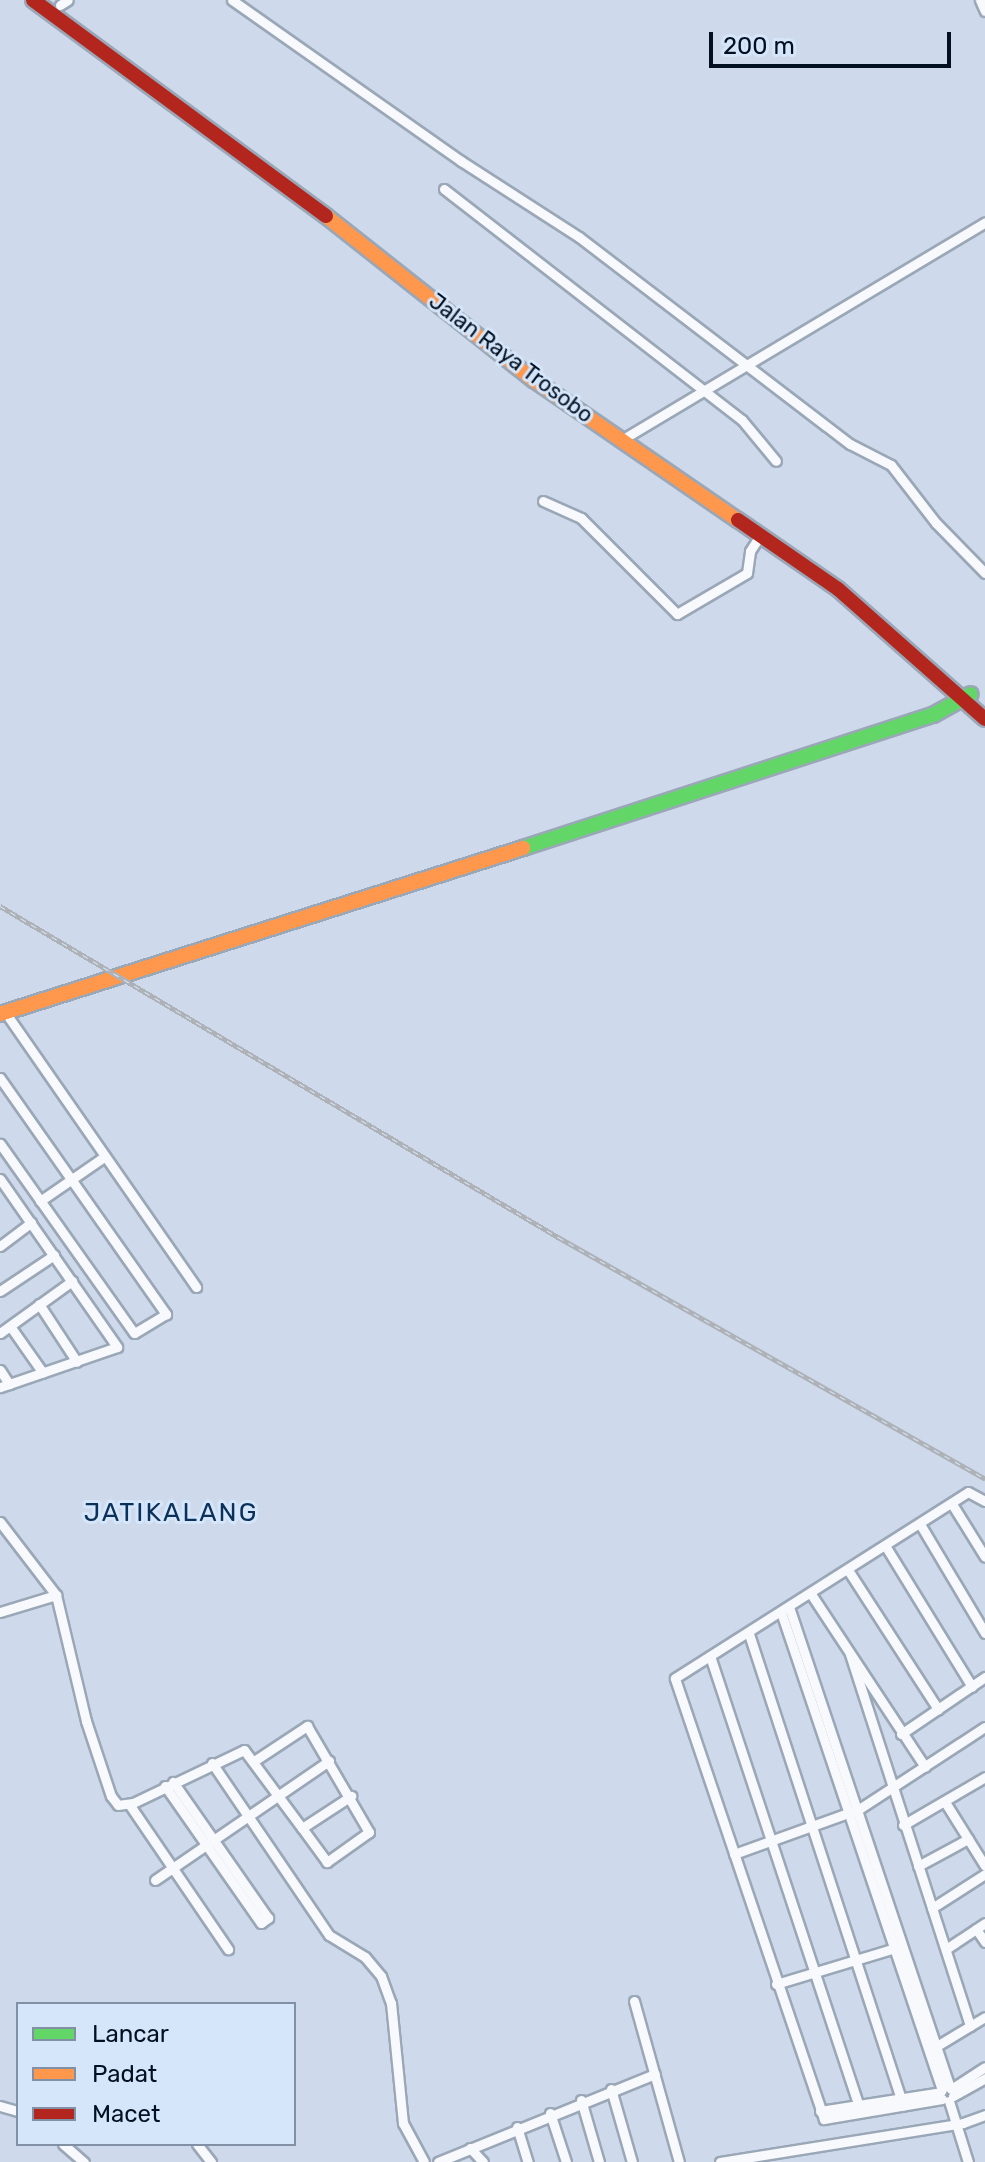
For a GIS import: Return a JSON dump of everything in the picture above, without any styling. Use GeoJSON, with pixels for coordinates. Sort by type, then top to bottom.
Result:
{"type":"FeatureCollection","features":[{"type":"Feature","properties":{"kind":"main road","name":"Jalan Raya Trosobo"},"geometry":{"type":"LineString","coordinates":[[33,0],[622,435],[844,584],[959,701],[985,706]]}},
{"type":"Feature","properties":{"kind":"main road","name":"Jalan Raya Trosobo"},"geometry":{"type":"LineString","coordinates":[[60,2],[757,540],[838,589],[959,701],[985,719]]}},
{"type":"Feature","properties":{"kind":"main road"},"geometry":{"type":"LineString","coordinates":[[3,1018],[684,799],[959,701]]}},
{"type":"Feature","properties":{"kind":"street"},"geometry":{"type":"LineString","coordinates":[[232,0],[461,161],[579,237],[850,444],[891,465],[936,523],[985,573]]}},
{"type":"Feature","properties":{"kind":"street"},"geometry":{"type":"LineString","coordinates":[[980,0],[985,11]]}},
{"type":"Feature","properties":{"kind":"street"},"geometry":{"type":"LineString","coordinates":[[444,189],[742,420],[776,461]]}},
{"type":"Feature","properties":{"kind":"street"},"geometry":{"type":"LineString","coordinates":[[622,435],[750,365],[985,222]]}},
{"type":"Feature","properties":{"kind":"street"},"geometry":{"type":"LineString","coordinates":[[543,501],[581,518],[677,614],[747,573],[757,540]]}},
{"type":"Feature","properties":{"kind":"street"},"geometry":{"type":"LineString","coordinates":[[3,1018],[196,1287]]}},
{"type":"Feature","properties":{"kind":"street"},"geometry":{"type":"LineString","coordinates":[[0,1078],[166,1314],[135,1334],[0,1144]]}},
{"type":"Feature","properties":{"kind":"street"},"geometry":{"type":"LineString","coordinates":[[40,1201],[104,1157]]}},
{"type":"Feature","properties":{"kind":"street"},"geometry":{"type":"LineString","coordinates":[[0,1179],[117,1347],[5,1385],[0,1370]]}},
{"type":"Feature","properties":{"kind":"street"},"geometry":{"type":"LineString","coordinates":[[0,1201],[10,1194]]}},
{"type":"Feature","properties":{"kind":"street"},"geometry":{"type":"LineString","coordinates":[[0,1246],[31,1223]]}},
{"type":"Feature","properties":{"kind":"street"},"geometry":{"type":"LineString","coordinates":[[0,1291],[54,1255]]}},
{"type":"Feature","properties":{"kind":"street"},"geometry":{"type":"LineString","coordinates":[[0,1333],[72,1281]]}},
{"type":"Feature","properties":{"kind":"street"},"geometry":{"type":"LineString","coordinates":[[39,1304],[77,1362]]}},
{"type":"Feature","properties":{"kind":"street"},"geometry":{"type":"LineString","coordinates":[[10,1326],[43,1373]]}},
{"type":"Feature","properties":{"kind":"street"},"geometry":{"type":"LineString","coordinates":[[985,1501],[969,1492],[675,1679],[820,2111],[902,2102],[947,2093],[985,2078]]}},
{"type":"Feature","properties":{"kind":"street"},"geometry":{"type":"LineString","coordinates":[[952,1504],[985,1557]]}},
{"type":"Feature","properties":{"kind":"street"},"geometry":{"type":"LineString","coordinates":[[0,1522],[56,1595],[66,1648],[111,1796],[118,1805],[129,1804],[244,1750],[333,1872]]}},
{"type":"Feature","properties":{"kind":"street"},"geometry":{"type":"LineString","coordinates":[[920,1524],[985,1633]]}},
{"type":"Feature","properties":{"kind":"street"},"geometry":{"type":"LineString","coordinates":[[886,1547],[972,1687]]}},
{"type":"Feature","properties":{"kind":"street"},"geometry":{"type":"LineString","coordinates":[[848,1570],[938,1709]]}},
{"type":"Feature","properties":{"kind":"street"},"geometry":{"type":"LineString","coordinates":[[811,1594],[925,1767]]}},
{"type":"Feature","properties":{"kind":"street"},"geometry":{"type":"LineString","coordinates":[[0,1612],[56,1595]]}},
{"type":"Feature","properties":{"kind":"street"},"geometry":{"type":"LineString","coordinates":[[785,1610],[859,1809],[938,2045],[947,2093]]}},
{"type":"Feature","properties":{"kind":"street"},"geometry":{"type":"LineString","coordinates":[[785,1610],[892,1949],[947,2093],[968,2162]]}},
{"type":"Feature","properties":{"kind":"street"},"geometry":{"type":"LineString","coordinates":[[749,1634],[902,2102]]}},
{"type":"Feature","properties":{"kind":"street"},"geometry":{"type":"LineString","coordinates":[[850,1654],[970,2026]]}},
{"type":"Feature","properties":{"kind":"street"},"geometry":{"type":"LineString","coordinates":[[710,1656],[860,2108]]}},
{"type":"Feature","properties":{"kind":"street"},"geometry":{"type":"LineString","coordinates":[[901,1734],[985,1677]]}},
{"type":"Feature","properties":{"kind":"street"},"geometry":{"type":"LineString","coordinates":[[254,1761],[306,1726],[351,1796],[369,1832],[327,1862]]}},
{"type":"Feature","properties":{"kind":"street"},"geometry":{"type":"LineString","coordinates":[[734,1854],[859,1809],[985,1727]]}},
{"type":"Feature","properties":{"kind":"street"},"geometry":{"type":"LineString","coordinates":[[155,1880],[329,1761]]}},
{"type":"Feature","properties":{"kind":"street"},"geometry":{"type":"LineString","coordinates":[[212,1763],[329,1935],[365,1957],[381,1976],[399,2059],[403,2123],[424,2162]]}},
{"type":"Feature","properties":{"kind":"street"},"geometry":{"type":"LineString","coordinates":[[903,1825],[984,1781]]}},
{"type":"Feature","properties":{"kind":"street"},"geometry":{"type":"LineString","coordinates":[[169,1784],[268,1918],[261,1923],[210,1840]]}},
{"type":"Feature","properties":{"kind":"street"},"geometry":{"type":"LineString","coordinates":[[302,1828],[351,1796]]}},
{"type":"Feature","properties":{"kind":"street"},"geometry":{"type":"LineString","coordinates":[[945,1802],[985,1866]]}},
{"type":"Feature","properties":{"kind":"street"},"geometry":{"type":"LineString","coordinates":[[129,1804],[228,1949]]}},
{"type":"Feature","properties":{"kind":"street"},"geometry":{"type":"LineString","coordinates":[[918,1866],[968,1839]]}},
{"type":"Feature","properties":{"kind":"street"},"geometry":{"type":"LineString","coordinates":[[932,1908],[985,1874]]}},
{"type":"Feature","properties":{"kind":"street"},"geometry":{"type":"LineString","coordinates":[[946,1949],[981,1926],[985,1942]]}},
{"type":"Feature","properties":{"kind":"street"},"geometry":{"type":"LineString","coordinates":[[776,1984],[892,1949]]}},
{"type":"Feature","properties":{"kind":"street"},"geometry":{"type":"LineString","coordinates":[[634,2001],[679,2162]]}},
{"type":"Feature","properties":{"kind":"street"},"geometry":{"type":"LineString","coordinates":[[938,2045],[985,2017]]}},
{"type":"Feature","properties":{"kind":"street"},"geometry":{"type":"LineString","coordinates":[[947,2093],[985,2067]]}},
{"type":"Feature","properties":{"kind":"street"},"geometry":{"type":"LineString","coordinates":[[438,2162],[581,2100],[655,2074]]}},
{"type":"Feature","properties":{"kind":"street"},"geometry":{"type":"LineString","coordinates":[[611,2089],[632,2162]]}},
{"type":"Feature","properties":{"kind":"street"},"geometry":{"type":"LineString","coordinates":[[581,2100],[599,2162]]}},
{"type":"Feature","properties":{"kind":"street"},"geometry":{"type":"LineString","coordinates":[[550,2113],[566,2162]]}},
{"type":"Feature","properties":{"kind":"street"},"geometry":{"type":"LineString","coordinates":[[720,2162],[780,2157],[957,2124],[985,2115]]}},
{"type":"Feature","properties":{"kind":"street"},"geometry":{"type":"LineString","coordinates":[[517,2127],[528,2162]]}},
{"type":"Feature","properties":{"kind":"street"},"geometry":{"type":"LineString","coordinates":[[65,2146],[84,2162]]}},
{"type":"Feature","properties":{"kind":"street"},"geometry":{"type":"LineString","coordinates":[[199,2146],[211,2162]]}},
{"type":"Feature","properties":{"kind":"street"},"geometry":{"type":"LineString","coordinates":[[470,2148],[483,2162]]}},
{"type":"Feature","properties":{"kind":"railway"},"geometry":{"type":"LineString","coordinates":[[0,906],[558,1237],[985,1479]]}},
{"type":"Feature","properties":{"kind":"traffic: fast"},"geometry":{"type":"LineString","coordinates":[[523,848],[933,715],[971,694]]}},
{"type":"Feature","properties":{"kind":"traffic: slow"},"geometry":{"type":"LineString","coordinates":[[326,216],[534,380],[738,520]]}},
{"type":"Feature","properties":{"kind":"traffic: slow"},"geometry":{"type":"LineString","coordinates":[[0,1014],[523,848]]}},
{"type":"Feature","properties":{"kind":"traffic: jam"},"geometry":{"type":"LineString","coordinates":[[33,0],[326,216]]}},
{"type":"Feature","properties":{"kind":"traffic: jam"},"geometry":{"type":"LineString","coordinates":[[738,520],[838,589],[985,719]]}},
{"type":"Feature","properties":{"kind":"district","name":"JATIKALANG"},"geometry":{"type":"Point","coordinates":[171,1513]}}]}
